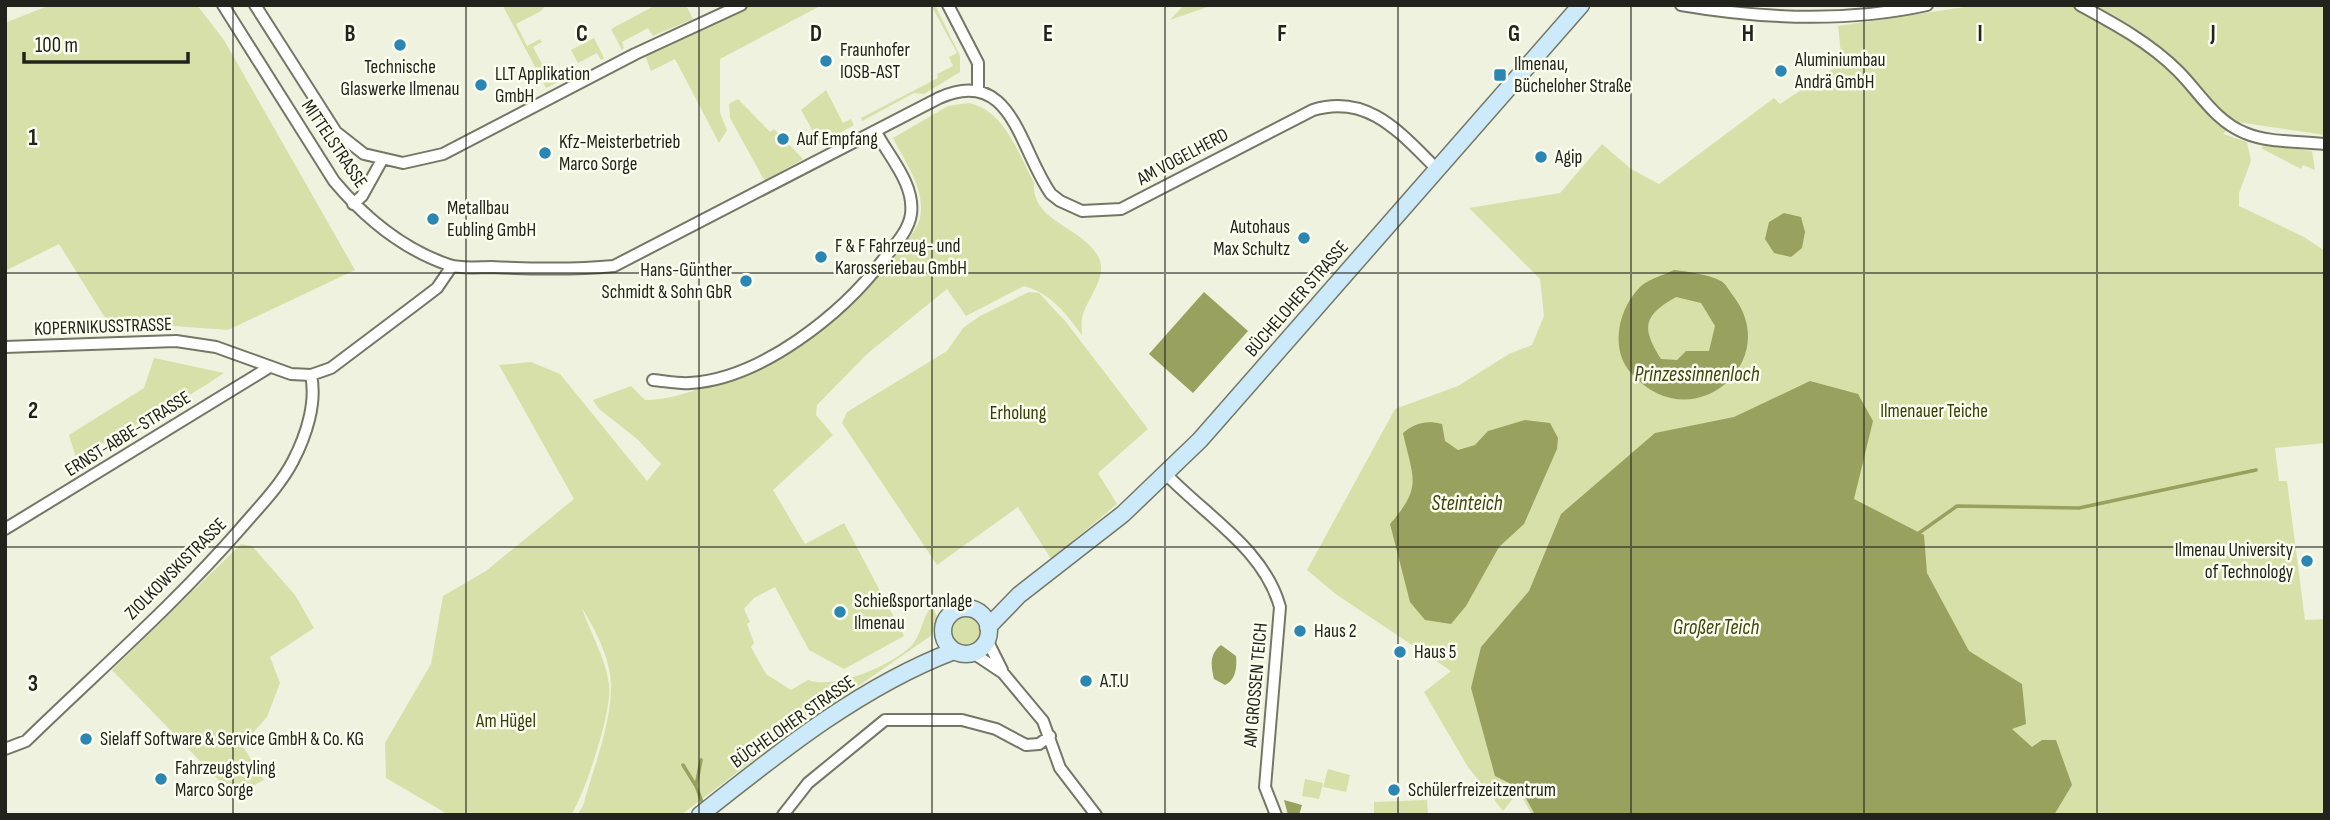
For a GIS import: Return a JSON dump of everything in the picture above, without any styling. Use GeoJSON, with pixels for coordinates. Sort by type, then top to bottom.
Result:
{"type":"FeatureCollection","features":[{"type":"Feature","properties":{"kind":"main road","name":"BÜCHELOHER STRASSE"},"geometry":{"type":"LineString","coordinates":[[911,667],[954,651],[973,653],[1019,595],[1093,539],[1167,474],[1247,388],[1581,5]]}},
{"type":"Feature","properties":{"kind":"main road","name":"BÜCHELOHER STRASSE"},"geometry":{"type":"LineString","coordinates":[[701,815],[838,714],[911,667],[943,636],[944,624],[954,611],[966,608],[978,611],[1019,595]]}},
{"type":"Feature","properties":{"kind":"main road"},"geometry":{"type":"LineString","coordinates":[[978,611],[988,633]]}},
{"type":"Feature","properties":{"kind":"main road"},"geometry":{"type":"LineString","coordinates":[[943,636],[954,651]]}},
{"type":"Feature","properties":{"kind":"street","name":"MITTELSTRASSE"},"geometry":{"type":"LineString","coordinates":[[223,5],[334,181],[353,204],[385,232],[417,251],[452,266]]}},
{"type":"Feature","properties":{"kind":"street"},"geometry":{"type":"LineString","coordinates":[[255,5],[336,132],[364,154],[403,163],[424,161],[443,154],[635,54],[741,5]]}},
{"type":"Feature","properties":{"kind":"street"},"geometry":{"type":"LineString","coordinates":[[311,375],[331,368],[437,288],[452,266],[561,271],[614,266],[953,92],[978,89],[978,63],[948,5]]}},
{"type":"Feature","properties":{"kind":"street"},"geometry":{"type":"LineString","coordinates":[[1681,5],[1760,16],[1807,18],[1927,5]]}},
{"type":"Feature","properties":{"kind":"street"},"geometry":{"type":"LineString","coordinates":[[2080,5],[2154,51],[2178,71],[2210,109],[2235,128],[2253,136],[2325,144]]}},
{"type":"Feature","properties":{"kind":"street","name":"AM VOGELHERD"},"geometry":{"type":"LineString","coordinates":[[978,89],[996,97],[1011,119],[1051,194],[1070,207],[1091,212],[1121,209],[1313,110],[1343,104],[1376,115],[1438,170]]}},
{"type":"Feature","properties":{"kind":"street"},"geometry":{"type":"LineString","coordinates":[[653,380],[700,381],[743,369],[769,357],[839,309],[872,274],[906,228],[911,214],[909,194],[902,174],[876,132]]}},
{"type":"Feature","properties":{"kind":"street"},"geometry":{"type":"LineString","coordinates":[[353,204],[362,196],[382,160]]}},
{"type":"Feature","properties":{"kind":"street","name":"KOPERNIKUSSTRASSE"},"geometry":{"type":"LineString","coordinates":[[5,347],[176,341],[216,347],[290,374],[311,375]]}},
{"type":"Feature","properties":{"kind":"street","name":"ERNST-ABBE-STRASSE"},"geometry":{"type":"LineString","coordinates":[[5,529],[268,368]]}},
{"type":"Feature","properties":{"kind":"street","name":"ZIOLKOWSKISTRASSE"},"geometry":{"type":"LineString","coordinates":[[6,747],[26,741],[212,561],[279,485],[293,461],[309,418],[313,399],[311,375]]}},
{"type":"Feature","properties":{"kind":"street","name":"AM GROSSEN TEICH"},"geometry":{"type":"LineString","coordinates":[[1167,474],[1241,544],[1265,570],[1274,586],[1280,607],[1265,787],[1276,815]]}},
{"type":"Feature","properties":{"kind":"street"},"geometry":{"type":"LineString","coordinates":[[988,633],[1003,673]]}},
{"type":"Feature","properties":{"kind":"street"},"geometry":{"type":"LineString","coordinates":[[973,653],[1003,673],[1043,720],[1060,768],[1096,815]]}},
{"type":"Feature","properties":{"kind":"street"},"geometry":{"type":"LineString","coordinates":[[783,815],[808,783],[885,720],[962,720],[996,729],[1027,745],[1038,744],[1050,736]]}},
{"type":"Feature","properties":{"kind":"green space"},"geometry":{"type":"Polygon","coordinates":[[[50,5],[197,5],[224,40],[355,270],[228,330],[107,321],[59,244],[5,271],[5,23],[50,5]]]}},
{"type":"Feature","properties":{"kind":"green space"},"geometry":{"type":"Polygon","coordinates":[[[546,5],[541,11],[516,24],[527,46],[540,39],[542,42],[533,47],[551,81],[557,78],[558,82],[546,88],[503,6],[546,5]]]}},
{"type":"Feature","properties":{"kind":"green space"},"geometry":{"type":"Polygon","coordinates":[[[656,5],[686,5],[693,19],[653,36],[648,28],[622,42],[622,50],[611,29],[656,5]]]}},
{"type":"Feature","properties":{"kind":"green space"},"geometry":{"type":"Polygon","coordinates":[[[751,5],[822,5],[720,59],[720,113],[727,130],[719,143],[675,59],[651,71],[645,55],[751,5]]]}},
{"type":"Feature","properties":{"kind":"green space"},"geometry":{"type":"Polygon","coordinates":[[[931,5],[935,5],[960,56],[960,72],[924,94],[914,93],[862,121],[861,118],[938,78],[937,74],[953,66],[949,57],[957,53],[931,5]]]}},
{"type":"Feature","properties":{"kind":"green space"},"geometry":{"type":"Polygon","coordinates":[[[1184,5],[1213,5],[1170,20],[1184,5]]]}},
{"type":"Feature","properties":{"kind":"green space","name":"Ilmenauer Teiche"},"geometry":{"type":"Polygon","coordinates":[[[1978,5],[2325,5],[2325,135],[2237,122],[2223,134],[2247,142],[2251,161],[2239,193],[2239,206],[2304,237],[2325,251],[2325,443],[2275,448],[2279,481],[2287,481],[2305,620],[2325,619],[2325,815],[1532,815],[1519,791],[1503,811],[1468,767],[1424,692],[1451,671],[1337,595],[1307,570],[1395,409],[1458,386],[1509,354],[1532,345],[1544,316],[1540,279],[1469,208],[1560,193],[1602,144],[1631,169],[1659,184],[1774,98],[1780,104],[1842,63],[1838,26],[1978,5]]]}},
{"type":"Feature","properties":{"kind":"green space"},"geometry":{"type":"Polygon","coordinates":[[[594,38],[604,58],[601,60],[597,53],[578,63],[571,50],[594,38]]]}},
{"type":"Feature","properties":{"kind":"green space"},"geometry":{"type":"Polygon","coordinates":[[[826,90],[843,123],[851,119],[854,125],[820,144],[801,110],[826,90]]]}},
{"type":"Feature","properties":{"kind":"green space"},"geometry":{"type":"Polygon","coordinates":[[[738,99],[770,132],[774,129],[803,159],[766,180],[763,178],[730,118],[729,104],[738,99]]]}},
{"type":"Feature","properties":{"kind":"green space","name":"Am Hügel"},"geometry":{"type":"Polygon","coordinates":[[[969,103],[992,115],[1001,124],[1034,183],[1035,196],[1040,206],[1088,244],[1100,261],[1100,278],[1084,311],[1082,335],[1050,299],[1024,286],[966,316],[947,289],[867,354],[817,405],[816,415],[833,435],[773,490],[805,544],[844,523],[904,636],[844,669],[809,650],[775,587],[754,598],[744,609],[754,643],[751,647],[766,674],[791,690],[808,680],[833,682],[848,679],[892,660],[915,641],[932,606],[937,616],[932,635],[772,746],[681,815],[577,815],[583,806],[608,719],[611,689],[606,657],[582,608],[604,664],[609,696],[597,751],[571,815],[449,815],[386,778],[385,743],[431,664],[443,596],[486,571],[574,499],[499,365],[531,362],[560,374],[647,481],[661,464],[637,439],[599,409],[593,400],[631,386],[645,400],[692,391],[761,365],[786,352],[829,322],[850,304],[889,262],[918,224],[920,197],[893,138],[948,106],[969,103]]]}},
{"type":"Feature","properties":{"kind":"green space"},"geometry":{"type":"Polygon","coordinates":[[[2264,145],[2312,151],[2315,170],[2303,165],[2301,169],[2261,148],[2264,145]]]}},
{"type":"Feature","properties":{"kind":"green space","name":"Erholung"},"geometry":{"type":"Polygon","coordinates":[[[1029,292],[1039,293],[1066,322],[1148,429],[1098,473],[1117,504],[1051,559],[1018,507],[937,565],[842,423],[847,412],[947,351],[963,328],[980,316],[1029,292]]]}},
{"type":"Feature","properties":{"kind":"green space"},"geometry":{"type":"Polygon","coordinates":[[[154,358],[224,373],[170,407],[76,458],[69,435],[144,388],[154,358]]]}},
{"type":"Feature","properties":{"kind":"green space"},"geometry":{"type":"Polygon","coordinates":[[[241,544],[252,546],[295,595],[314,628],[270,657],[280,683],[267,717],[242,745],[264,780],[234,796],[112,670],[241,544]]]}},
{"type":"Feature","properties":{"kind":"green space"},"geometry":{"type":"Polygon","coordinates":[[[966,616],[977,620],[981,631],[977,642],[966,646],[955,642],[951,631],[955,620],[966,616]]]}},
{"type":"Feature","properties":{"kind":"green space"},"geometry":{"type":"Polygon","coordinates":[[[1328,769],[1350,775],[1346,792],[1323,787],[1328,769]]]}},
{"type":"Feature","properties":{"kind":"green space"},"geometry":{"type":"Polygon","coordinates":[[[1305,779],[1323,783],[1319,799],[1302,796],[1305,779]]]}},
{"type":"Feature","properties":{"kind":"green space"},"geometry":{"type":"Polygon","coordinates":[[[1427,800],[1428,815],[1374,815],[1374,802],[1427,800]]]}},
{"type":"Feature","properties":{"kind":"water"},"geometry":{"type":"Polygon","coordinates":[[[1784,213],[1801,217],[1805,232],[1802,248],[1791,257],[1774,253],[1765,239],[1769,222],[1784,213]]]}},
{"type":"Feature","properties":{"kind":"water","name":"Prinzessinnenloch"},"geometry":{"type":"Polygon","coordinates":[[[1674,270],[1721,281],[1734,297],[1746,322],[1747,346],[1739,368],[1724,385],[1704,396],[1680,399],[1656,393],[1632,374],[1620,353],[1619,330],[1632,296],[1643,284],[1674,270]],[[1676,297],[1651,317],[1648,330],[1661,359],[1677,360],[1686,351],[1709,351],[1715,326],[1701,303],[1676,297]]]}},
{"type":"Feature","properties":{"kind":"water"},"geometry":{"type":"Polygon","coordinates":[[[1204,292],[1248,331],[1193,393],[1149,354],[1204,292]]]}},
{"type":"Feature","properties":{"kind":"water","name":"Großer Teich"},"geometry":{"type":"Polygon","coordinates":[[[1810,381],[1858,394],[1873,421],[1854,499],[1924,535],[1927,573],[1969,651],[2022,684],[2026,724],[2012,729],[2032,747],[2042,740],[2056,740],[2072,785],[2054,815],[1535,815],[1521,789],[1495,776],[1471,688],[1481,647],[1529,591],[1561,514],[1655,433],[1734,417],[1810,381]]]}},
{"type":"Feature","properties":{"kind":"water","name":"Steinteich"},"geometry":{"type":"Polygon","coordinates":[[[1525,420],[1550,423],[1558,438],[1557,449],[1524,524],[1499,547],[1466,606],[1451,624],[1425,620],[1410,602],[1390,524],[1407,500],[1413,481],[1403,433],[1421,423],[1442,424],[1445,441],[1458,450],[1475,445],[1488,431],[1525,420]]]}},
{"type":"Feature","properties":{"kind":"water"},"geometry":{"type":"Polygon","coordinates":[[[1221,645],[1236,656],[1234,677],[1225,685],[1214,679],[1212,669],[1213,656],[1221,645]]]}},
{"type":"Feature","properties":{"kind":"water"},"geometry":{"type":"Polygon","coordinates":[[[1284,800],[1302,805],[1299,815],[1288,815],[1284,800]]]}},
{"type":"Feature","properties":{"kind":"waterway"},"geometry":{"type":"LineString","coordinates":[[1919,533],[1957,506],[2079,508],[2256,470]]}},
{"type":"Feature","properties":{"kind":"waterway"},"geometry":{"type":"LineString","coordinates":[[696,786],[701,760]]}},
{"type":"Feature","properties":{"kind":"waterway"},"geometry":{"type":"LineString","coordinates":[[683,765],[696,786],[704,807]]}},
{"type":"Feature","properties":{"kind":"place","name":"Technische Glaswerke Ilmenau"},"geometry":{"type":"Point","coordinates":[400,45]}},
{"type":"Feature","properties":{"kind":"place","name":"Fraunhofer IOSB-AST"},"geometry":{"type":"Point","coordinates":[826,61]}},
{"type":"Feature","properties":{"kind":"place","name":"Aluminiumbau Andrä GmbH"},"geometry":{"type":"Point","coordinates":[1781,71]}},
{"type":"Feature","properties":{"kind":"place","name":"Ilmenau, Bücheloher Straße"},"geometry":{"type":"Point","coordinates":[1500,75]}},
{"type":"Feature","properties":{"kind":"place","name":"LLT Applikation GmbH"},"geometry":{"type":"Point","coordinates":[481,85]}},
{"type":"Feature","properties":{"kind":"place","name":"Auf Empfang"},"geometry":{"type":"Point","coordinates":[783,139]}},
{"type":"Feature","properties":{"kind":"place","name":"Kfz-Meisterbetrieb Marco Sorge"},"geometry":{"type":"Point","coordinates":[545,153]}},
{"type":"Feature","properties":{"kind":"place","name":"Agip"},"geometry":{"type":"Point","coordinates":[1541,157]}},
{"type":"Feature","properties":{"kind":"place","name":"Metallbau Eubling GmbH"},"geometry":{"type":"Point","coordinates":[433,219]}},
{"type":"Feature","properties":{"kind":"place","name":"Autohaus Max Schultz"},"geometry":{"type":"Point","coordinates":[1304,238]}},
{"type":"Feature","properties":{"kind":"place","name":"F & F Fahrzeug- und Karosseriebau GmbH"},"geometry":{"type":"Point","coordinates":[821,257]}},
{"type":"Feature","properties":{"kind":"place","name":"Hans-Günther Schmidt & Sohn GbR"},"geometry":{"type":"Point","coordinates":[746,281]}},
{"type":"Feature","properties":{"kind":"place","name":"Ilmenau University of Technology"},"geometry":{"type":"Point","coordinates":[2307,561]}},
{"type":"Feature","properties":{"kind":"place","name":"Schießsportanlage Ilmenau"},"geometry":{"type":"Point","coordinates":[840,612]}},
{"type":"Feature","properties":{"kind":"place","name":"Haus 2"},"geometry":{"type":"Point","coordinates":[1300,631]}},
{"type":"Feature","properties":{"kind":"place","name":"Haus 5"},"geometry":{"type":"Point","coordinates":[1400,652]}},
{"type":"Feature","properties":{"kind":"place","name":"A.T.U"},"geometry":{"type":"Point","coordinates":[1086,681]}},
{"type":"Feature","properties":{"kind":"place","name":"Sielaff Software & Service GmbH & Co. KG"},"geometry":{"type":"Point","coordinates":[86,739]}},
{"type":"Feature","properties":{"kind":"place","name":"Fahrzeugstyling Marco Sorge"},"geometry":{"type":"Point","coordinates":[161,779]}},
{"type":"Feature","properties":{"kind":"place","name":"Schülerfreizeitzentrum"},"geometry":{"type":"Point","coordinates":[1394,790]}}]}
